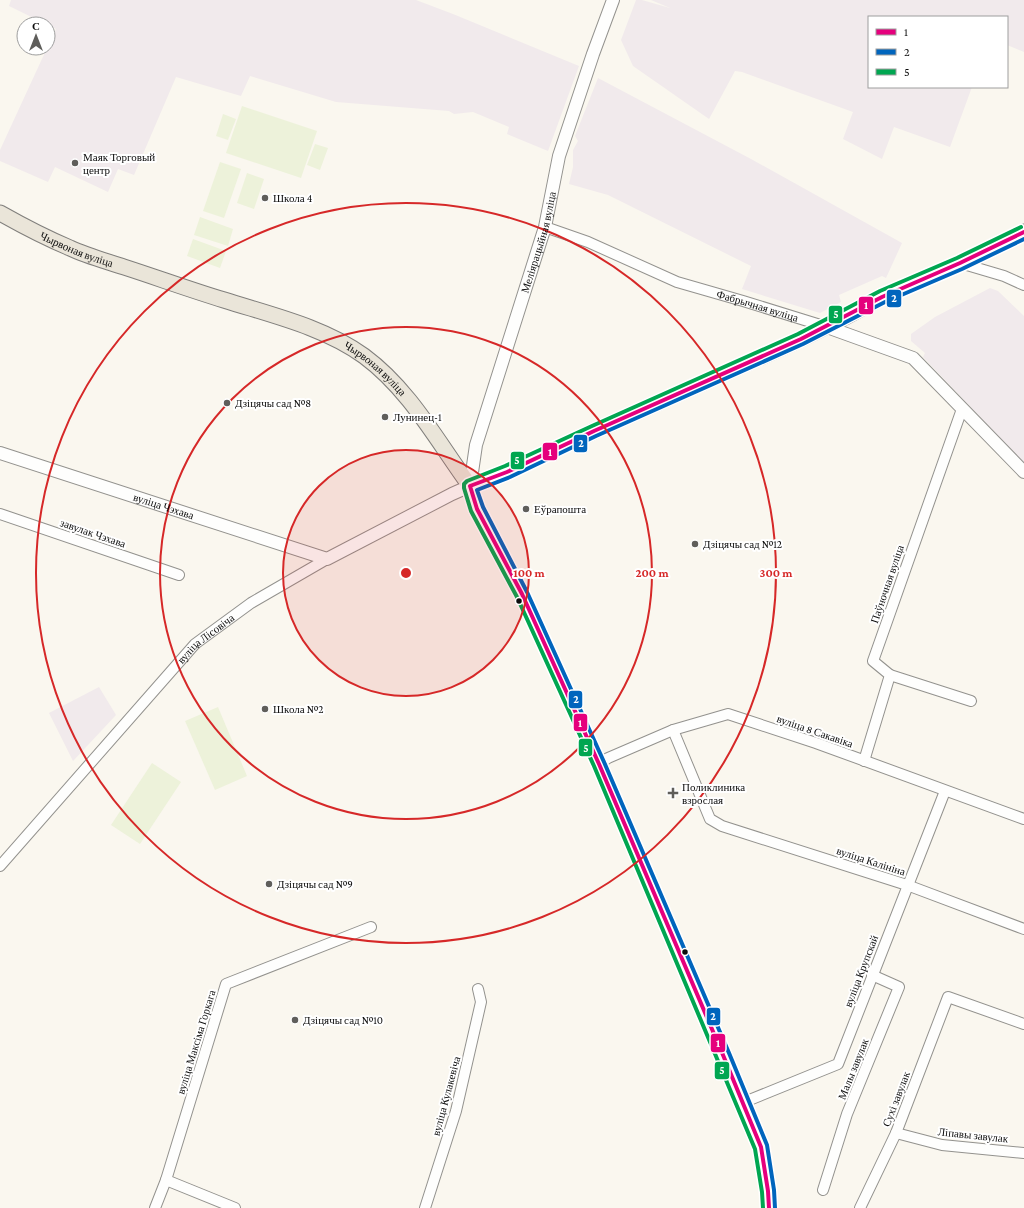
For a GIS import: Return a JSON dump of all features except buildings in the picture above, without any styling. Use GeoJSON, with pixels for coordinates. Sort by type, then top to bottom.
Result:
{"type":"FeatureCollection","features":[{"type":"Feature","properties":{"kind":"main road","name":"Чырвоная вуліца"},"geometry":{"type":"LineString","coordinates":[[0,213],[71,249],[326,334],[363,356],[389,378],[413,404],[470,486],[477,508],[522,594],[599,764],[761,1147],[768,1191],[769,1208]]}},
{"type":"Feature","properties":{"kind":"main road"},"geometry":{"type":"LineString","coordinates":[[470,486],[507,472],[594,431],[827,327],[882,297],[960,263],[1024,232]]}},
{"type":"Feature","properties":{"kind":"street","name":"Меліярацыйная вуліца"},"geometry":{"type":"LineString","coordinates":[[470,486],[476,446],[545,227],[559,156],[593,54],[613,0]]}},
{"type":"Feature","properties":{"kind":"street","name":"Фабрычная вуліца"},"geometry":{"type":"LineString","coordinates":[[545,227],[588,242],[677,282],[758,305],[827,327],[913,358],[1024,472]]}},
{"type":"Feature","properties":{"kind":"street"},"geometry":{"type":"LineString","coordinates":[[960,263],[1004,276],[1024,285]]}},
{"type":"Feature","properties":{"kind":"street","name":"Паўночная вуліца"},"geometry":{"type":"LineString","coordinates":[[890,675],[873,661],[962,409]]}},
{"type":"Feature","properties":{"kind":"street","name":"вуліца Чэхава"},"geometry":{"type":"LineString","coordinates":[[0,452],[327,559]]}},
{"type":"Feature","properties":{"kind":"street","name":"вуліца Лісовіча"},"geometry":{"type":"LineString","coordinates":[[0,866],[195,644],[251,603],[327,559],[470,486]]}},
{"type":"Feature","properties":{"kind":"street","name":"завулак Чэхава"},"geometry":{"type":"LineString","coordinates":[[0,514],[179,575]]}},
{"type":"Feature","properties":{"kind":"street"},"geometry":{"type":"LineString","coordinates":[[864,761],[890,675],[971,701]]}},
{"type":"Feature","properties":{"kind":"street","name":"вуліца 8 Сакавіка"},"geometry":{"type":"LineString","coordinates":[[599,764],[608,758],[673,730],[728,714],[816,743],[1024,819]]}},
{"type":"Feature","properties":{"kind":"street","name":"вуліца Калініна"},"geometry":{"type":"LineString","coordinates":[[673,730],[710,819],[722,826],[907,885],[1024,929]]}},
{"type":"Feature","properties":{"kind":"street","name":"вуліца Крупскай"},"geometry":{"type":"LineString","coordinates":[[742,1103],[838,1064],[945,791]]}},
{"type":"Feature","properties":{"kind":"street","name":"вуліца Максіма Горкага"},"geometry":{"type":"LineString","coordinates":[[155,1208],[166,1180],[226,984],[371,927]]}},
{"type":"Feature","properties":{"kind":"street","name":"Малы завулак"},"geometry":{"type":"LineString","coordinates":[[823,1190],[847,1114],[899,988],[872,975]]}},
{"type":"Feature","properties":{"kind":"street","name":"вуліца Кулакевіча"},"geometry":{"type":"LineString","coordinates":[[425,1208],[456,1110],[481,1002],[478,989]]}},
{"type":"Feature","properties":{"kind":"street","name":"Сухі завулак"},"geometry":{"type":"LineString","coordinates":[[860,1208],[896,1133],[948,996],[1024,1024]]}},
{"type":"Feature","properties":{"kind":"street","name":"Ліпавы завулак"},"geometry":{"type":"LineString","coordinates":[[896,1133],[942,1146],[1024,1153]]}},
{"type":"Feature","properties":{"kind":"street"},"geometry":{"type":"LineString","coordinates":[[166,1180],[235,1208]]}},
{"type":"Feature","properties":{"kind":"shaded area"},"geometry":{"type":"Polygon","coordinates":[[[11,0],[416,0],[579,66],[548,151],[507,134],[509,127],[473,112],[454,114],[449,111],[336,102],[250,76],[241,96],[176,77],[134,175],[118,169],[108,192],[55,167],[48,182],[0,161],[0,150],[43,56],[56,56],[56,16],[29,16],[9,6],[11,0]]]}},
{"type":"Feature","properties":{"kind":"shaded area"},"geometry":{"type":"Polygon","coordinates":[[[636,0],[642,0],[670,8],[651,0],[1024,0],[1024,52],[1008,45],[1008,16],[868,16],[868,88],[972,88],[950,147],[894,127],[882,159],[843,139],[853,112],[742,72],[735,71],[709,119],[633,66],[621,40],[636,0]]]}},
{"type":"Feature","properties":{"kind":"shaded area"},"geometry":{"type":"Polygon","coordinates":[[[598,78],[751,159],[902,243],[886,278],[882,276],[839,295],[841,302],[820,313],[742,289],[751,266],[608,195],[569,184],[573,167],[573,150],[578,141],[575,136],[598,78]]]}},
{"type":"Feature","properties":{"kind":"shaded area"},"geometry":{"type":"Polygon","coordinates":[[[990,288],[998,291],[1024,316],[1024,463],[923,357],[925,353],[911,341],[911,334],[935,317],[990,288]]]}},
{"type":"Feature","properties":{"kind":"shaded area"},"geometry":{"type":"Polygon","coordinates":[[[99,687],[116,715],[73,761],[49,713],[99,687]]]}},
{"type":"Feature","properties":{"kind":"green space"},"geometry":{"type":"Polygon","coordinates":[[[242,106],[317,131],[301,178],[226,153],[242,106]]]}},
{"type":"Feature","properties":{"kind":"green space"},"geometry":{"type":"Polygon","coordinates":[[[223,114],[236,119],[228,140],[216,136],[223,114]]]}},
{"type":"Feature","properties":{"kind":"green space"},"geometry":{"type":"Polygon","coordinates":[[[315,144],[328,148],[320,170],[307,165],[315,144]]]}},
{"type":"Feature","properties":{"kind":"green space"},"geometry":{"type":"Polygon","coordinates":[[[220,162],[241,169],[224,218],[203,211],[220,162]]]}},
{"type":"Feature","properties":{"kind":"green space"},"geometry":{"type":"Polygon","coordinates":[[[247,173],[264,179],[254,209],[237,203],[247,173]]]}},
{"type":"Feature","properties":{"kind":"green space"},"geometry":{"type":"Polygon","coordinates":[[[200,217],[233,229],[228,246],[194,235],[200,217]]]}},
{"type":"Feature","properties":{"kind":"green space"},"geometry":{"type":"Polygon","coordinates":[[[193,239],[226,251],[220,268],[187,256],[193,239]]]}},
{"type":"Feature","properties":{"kind":"green space"},"geometry":{"type":"Polygon","coordinates":[[[218,707],[247,776],[215,790],[185,721],[218,707]]]}},
{"type":"Feature","properties":{"kind":"green space"},"geometry":{"type":"Polygon","coordinates":[[[152,763],[181,782],[140,844],[111,825],[152,763]]]}},
{"type":"Feature","properties":{"kind":"transit line","name":"5"},"geometry":{"type":"LineString","coordinates":[[763,1208],[755,1149],[594,766],[517,597],[471,511],[464,484],[467,481],[505,466],[798,334],[880,291],[957,258],[1021,227]]}},
{"type":"Feature","properties":{"kind":"transit line","name":"1"},"geometry":{"type":"LineString","coordinates":[[769,1208],[768,1191],[761,1147],[723,1055],[599,764],[522,594],[477,509],[470,486],[507,472],[594,431],[801,339],[882,297],[960,263],[1024,232]]}},
{"type":"Feature","properties":{"kind":"transit line","name":"2"},"geometry":{"type":"LineString","coordinates":[[775,1208],[774,1190],[767,1145],[729,1053],[604,762],[527,592],[483,507],[477,490],[510,477],[596,436],[803,344],[885,302],[962,269],[1024,239]]}},
{"type":"Feature","properties":{"kind":"place","name":"Маяк Торговый центр"},"geometry":{"type":"Point","coordinates":[75,163]}},
{"type":"Feature","properties":{"kind":"place","name":"Школа 4"},"geometry":{"type":"Point","coordinates":[265,198]}},
{"type":"Feature","properties":{"kind":"place","name":"Дзіцячы сад №8"},"geometry":{"type":"Point","coordinates":[227,403]}},
{"type":"Feature","properties":{"kind":"place","name":"Лунинец-1"},"geometry":{"type":"Point","coordinates":[385,417]}},
{"type":"Feature","properties":{"kind":"place","name":"Еўрапошта"},"geometry":{"type":"Point","coordinates":[526,509]}},
{"type":"Feature","properties":{"kind":"place","name":"Дзіцячы сад №12"},"geometry":{"type":"Point","coordinates":[695,544]}},
{"type":"Feature","properties":{"kind":"place","name":"Школа №2"},"geometry":{"type":"Point","coordinates":[265,709]}},
{"type":"Feature","properties":{"kind":"place","name":"Поликлиника взрослая"},"geometry":{"type":"Point","coordinates":[673,793]}},
{"type":"Feature","properties":{"kind":"place","name":"Дзіцячы сад №9"},"geometry":{"type":"Point","coordinates":[269,884]}},
{"type":"Feature","properties":{"kind":"place","name":"Дзіцячы сад №10"},"geometry":{"type":"Point","coordinates":[295,1020]}}]}
